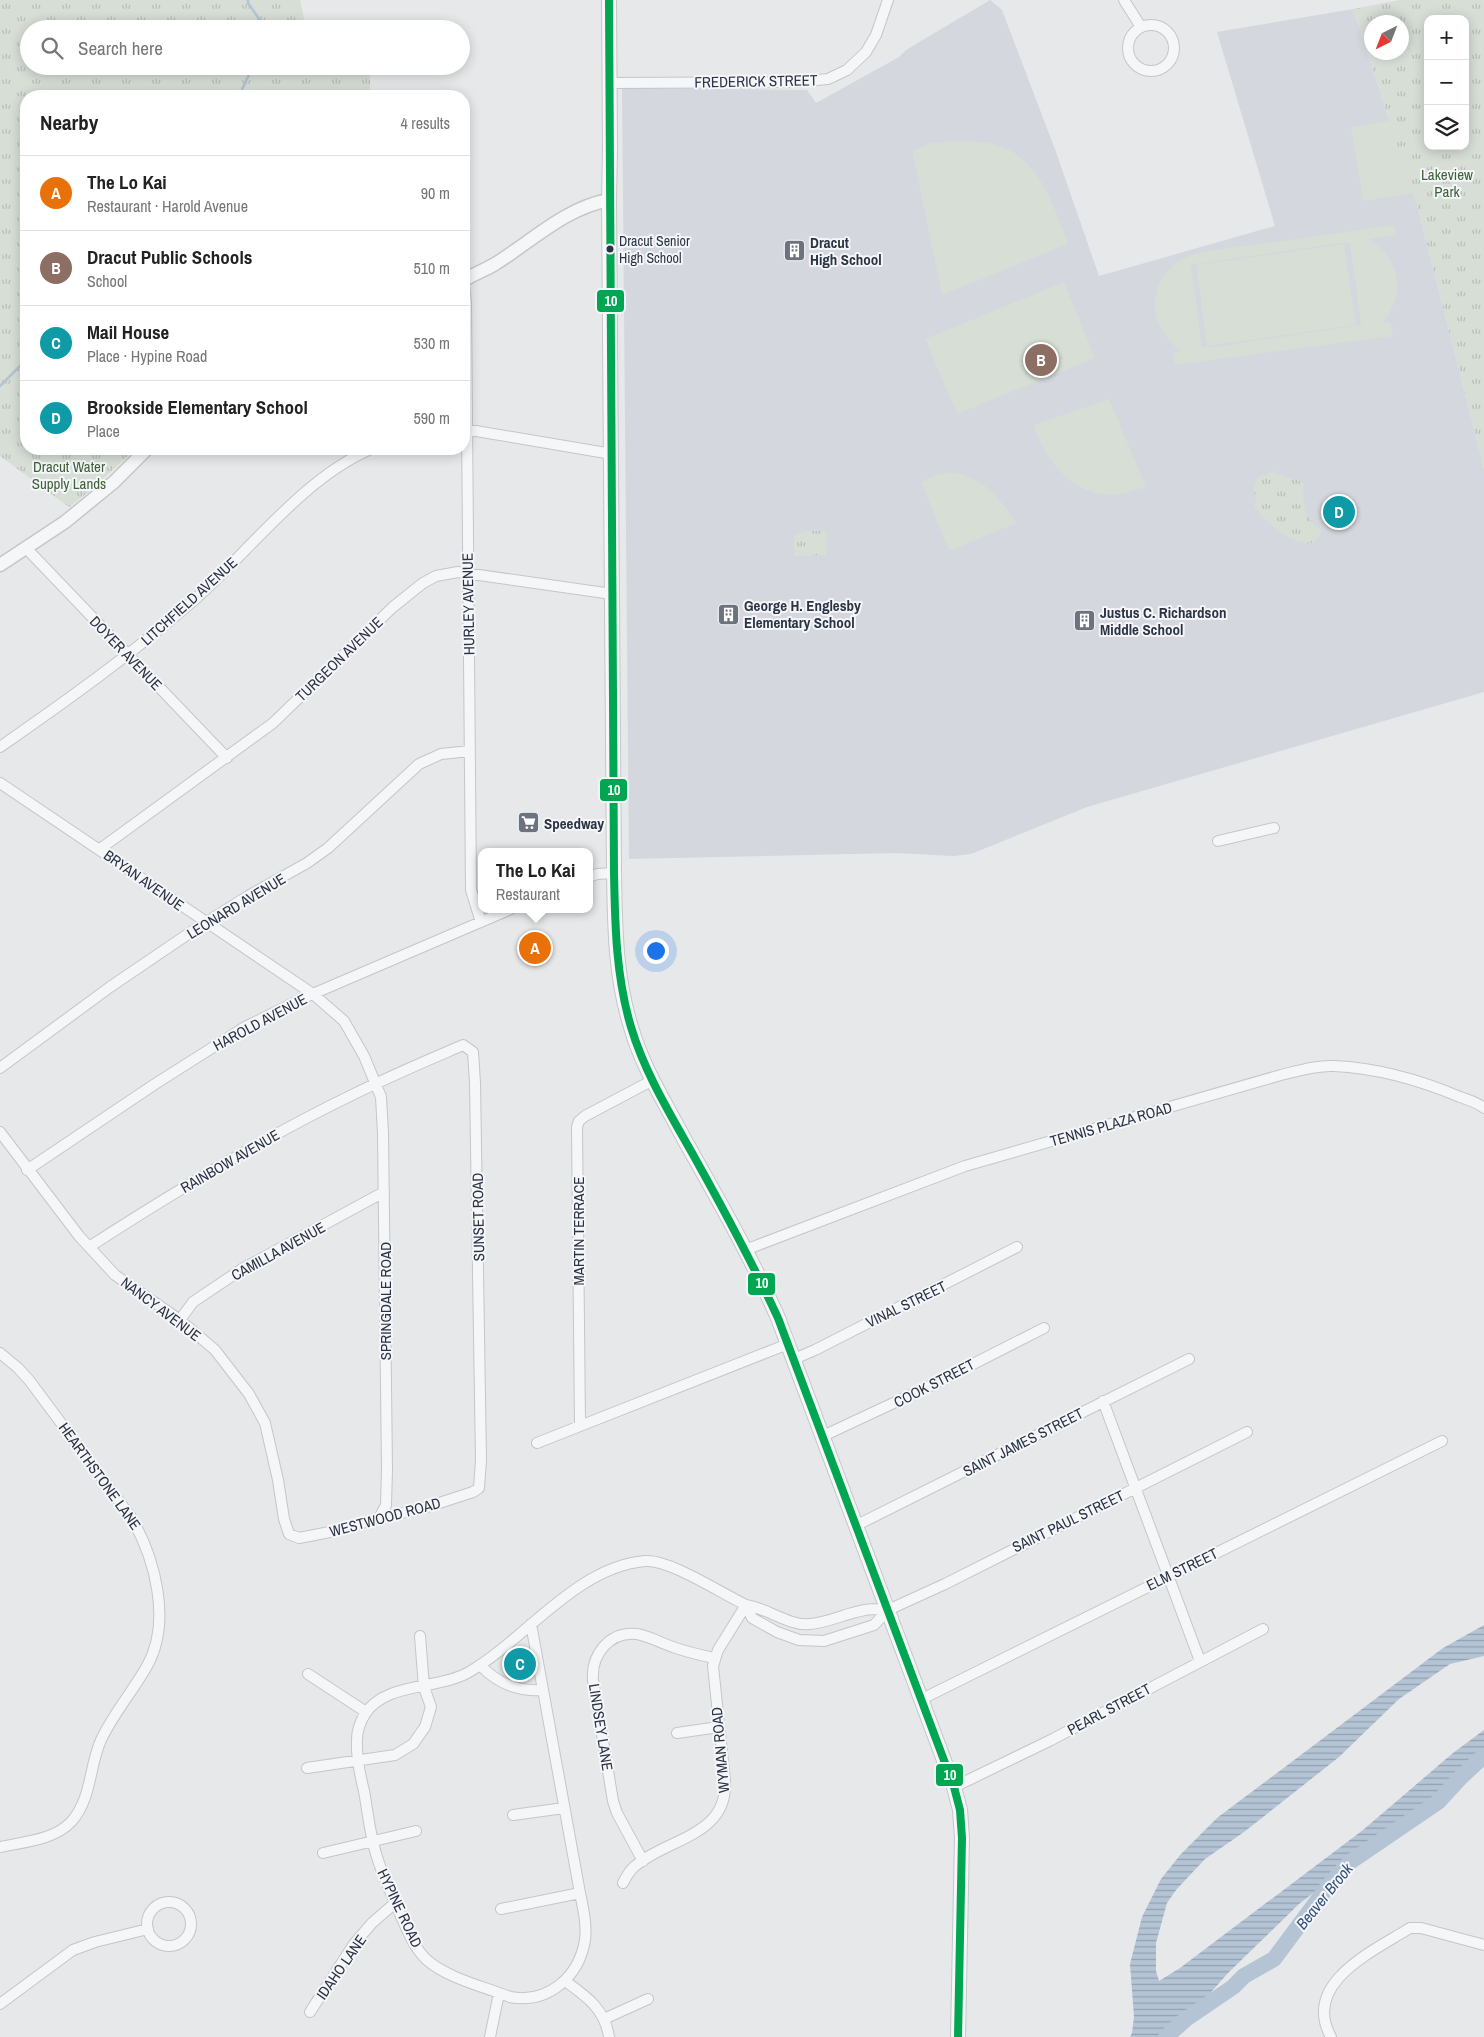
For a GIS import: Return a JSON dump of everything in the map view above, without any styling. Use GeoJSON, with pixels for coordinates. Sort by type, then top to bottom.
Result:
{"type":"FeatureCollection","features":[{"type":"Feature","properties":{"kind":"main road"},"geometry":{"type":"LineString","coordinates":[[609,0],[614,873],[615,940],[619,977],[630,1026],[652,1080],[745,1250],[770,1300],[857,1525],[954,1787],[960,1810],[962,1838],[958,2037]]}},
{"type":"Feature","properties":{"kind":"street","name":"FREDERICK STREET"},"geometry":{"type":"LineString","coordinates":[[610,83],[788,82],[828,79],[847,70],[866,52],[876,35],[888,0]]}},
{"type":"Feature","properties":{"kind":"street"},"geometry":{"type":"LineString","coordinates":[[1124,0],[1141,27]]}},
{"type":"Feature","properties":{"kind":"street"},"geometry":{"type":"LineString","coordinates":[[1151,25],[1160,27],[1170,36],[1174,45],[1173,54],[1169,62],[1162,67],[1154,70],[1145,70],[1137,66],[1131,58],[1128,49],[1129,40],[1134,32],[1141,27],[1151,25]]}},
{"type":"Feature","properties":{"kind":"street"},"geometry":{"type":"LineString","coordinates":[[470,277],[494,264],[567,215],[593,203],[609,200]]}},
{"type":"Feature","properties":{"kind":"street"},"geometry":{"type":"LineString","coordinates":[[470,430],[612,454]]}},
{"type":"Feature","properties":{"kind":"street"},"geometry":{"type":"LineString","coordinates":[[0,566],[65,522],[114,482],[141,455]]}},
{"type":"Feature","properties":{"kind":"street","name":"LITCHFIELD AVENUE"},"geometry":{"type":"LineString","coordinates":[[0,747],[128,654],[195,600],[268,527],[325,476],[361,455]]}},
{"type":"Feature","properties":{"kind":"street","name":"HURLEY AVENUE"},"geometry":{"type":"LineString","coordinates":[[466,455],[471,890],[478,912]]}},
{"type":"Feature","properties":{"kind":"street","name":"DOYER AVENUE"},"geometry":{"type":"LineString","coordinates":[[26,548],[227,758]]}},
{"type":"Feature","properties":{"kind":"street","name":"TURGEON AVENUE"},"geometry":{"type":"LineString","coordinates":[[100,849],[273,723],[393,607],[423,583],[436,576],[450,572],[468,573],[612,594]]}},
{"type":"Feature","properties":{"kind":"street","name":"LEONARD AVENUE"},"geometry":{"type":"LineString","coordinates":[[0,1068],[110,987],[206,922],[307,863],[328,848],[419,764],[441,754],[470,751]]}},
{"type":"Feature","properties":{"kind":"street","name":"BRYAN AVENUE"},"geometry":{"type":"LineString","coordinates":[[0,783],[312,994],[344,1021],[364,1056],[376,1084]]}},
{"type":"Feature","properties":{"kind":"street"},"geometry":{"type":"LineString","coordinates":[[1218,841],[1274,828]]}},
{"type":"Feature","properties":{"kind":"street"},"geometry":{"type":"LineString","coordinates":[[593,876],[614,873]]}},
{"type":"Feature","properties":{"kind":"street","name":"HURLEY AVENUE"},"geometry":{"type":"LineString","coordinates":[[478,913],[481,922]]}},
{"type":"Feature","properties":{"kind":"street","name":"HAROLD AVENUE"},"geometry":{"type":"LineString","coordinates":[[27,1170],[155,1084],[245,1027],[312,994],[502,913]]}},
{"type":"Feature","properties":{"kind":"street","name":"SUNSET ROAD"},"geometry":{"type":"LineString","coordinates":[[376,1084],[463,1045],[472,1052],[477,1158],[481,1395],[481,1460],[478,1488]]}},
{"type":"Feature","properties":{"kind":"street","name":"TENNIS PLAZA ROAD"},"geometry":{"type":"LineString","coordinates":[[745,1250],[965,1166],[1281,1075],[1314,1068],[1333,1066],[1369,1070],[1409,1079],[1439,1088],[1484,1108]]}},
{"type":"Feature","properties":{"kind":"street","name":"MARTIN TERRACE"},"geometry":{"type":"LineString","coordinates":[[580,1426],[577,1126],[579,1121],[585,1116],[652,1080]]}},
{"type":"Feature","properties":{"kind":"street","name":"SPRINGDALE ROAD"},"geometry":{"type":"LineString","coordinates":[[376,1084],[381,1097],[384,1192],[384,1346],[387,1469],[386,1505],[379,1518]]}},
{"type":"Feature","properties":{"kind":"street","name":"RAINBOW AVENUE"},"geometry":{"type":"LineString","coordinates":[[89,1247],[215,1169],[287,1129],[376,1084]]}},
{"type":"Feature","properties":{"kind":"street","name":"NANCY AVENUE"},"geometry":{"type":"LineString","coordinates":[[0,1132],[27,1170],[89,1247],[115,1275],[180,1320],[215,1350],[248,1394],[265,1424],[278,1480],[284,1519],[290,1534]]}},
{"type":"Feature","properties":{"kind":"street","name":"CAMILLA AVENUE"},"geometry":{"type":"LineString","coordinates":[[180,1320],[193,1302],[242,1269],[384,1192]]}},
{"type":"Feature","properties":{"kind":"street","name":"VINAL STREET"},"geometry":{"type":"LineString","coordinates":[[794,1359],[1017,1247]]}},
{"type":"Feature","properties":{"kind":"street","name":"COOK STREET"},"geometry":{"type":"LineString","coordinates":[[823,1436],[932,1385],[1044,1328]]}},
{"type":"Feature","properties":{"kind":"street"},"geometry":{"type":"LineString","coordinates":[[537,1443],[788,1344]]}},
{"type":"Feature","properties":{"kind":"street","name":"HEARTHSTONE LANE"},"geometry":{"type":"LineString","coordinates":[[0,1353],[29,1380],[131,1517],[140,1533],[150,1560],[160,1621],[156,1646],[148,1664],[101,1740],[84,1800],[70,1822],[49,1836],[0,1847]]}},
{"type":"Feature","properties":{"kind":"street","name":"SAINT JAMES STREET"},"geometry":{"type":"LineString","coordinates":[[857,1525],[1189,1359]]}},
{"type":"Feature","properties":{"kind":"street"},"geometry":{"type":"LineString","coordinates":[[1103,1401],[1200,1661]]}},
{"type":"Feature","properties":{"kind":"street","name":"SAINT PAUL STREET"},"geometry":{"type":"LineString","coordinates":[[888,1610],[945,1584],[1247,1432]]}},
{"type":"Feature","properties":{"kind":"street","name":"ELM STREET"},"geometry":{"type":"LineString","coordinates":[[922,1699],[1442,1441]]}},
{"type":"Feature","properties":{"kind":"street","name":"WESTWOOD ROAD"},"geometry":{"type":"LineString","coordinates":[[290,1534],[299,1538],[335,1531],[379,1518],[424,1508],[473,1492],[478,1488]]}},
{"type":"Feature","properties":{"kind":"street"},"geometry":{"type":"LineString","coordinates":[[308,1674],[366,1712],[378,1699],[387,1695],[457,1677],[480,1665],[572,1592],[623,1564],[648,1561],[670,1566],[746,1605],[758,1607],[785,1619],[807,1625],[866,1609],[888,1610]]}},
{"type":"Feature","properties":{"kind":"street"},"geometry":{"type":"LineString","coordinates":[[746,1605],[752,1618],[777,1632],[800,1640],[824,1640],[848,1634],[874,1625],[888,1610]]}},
{"type":"Feature","properties":{"kind":"street"},"geometry":{"type":"LineString","coordinates":[[714,1658],[746,1605]]}},
{"type":"Feature","properties":{"kind":"street","name":"HYPINE ROAD"},"geometry":{"type":"LineString","coordinates":[[366,1712],[358,1731],[358,1760],[373,1841],[380,1869],[414,1944],[428,1961],[445,1972],[499,1993],[520,1999],[547,1993],[565,1981],[578,1959],[585,1940],[585,1923],[531,1624]]}},
{"type":"Feature","properties":{"kind":"street","name":"PEARL STREET"},"geometry":{"type":"LineString","coordinates":[[954,1787],[1051,1740],[1262,1629]]}},
{"type":"Feature","properties":{"kind":"street","name":"LINDSEY LANE"},"geometry":{"type":"LineString","coordinates":[[643,1861],[617,1813],[613,1801],[593,1680],[595,1661],[605,1644],[616,1637],[629,1634],[642,1635],[674,1648],[714,1658]]}},
{"type":"Feature","properties":{"kind":"street"},"geometry":{"type":"LineString","coordinates":[[307,1768],[395,1755],[414,1744],[425,1727],[431,1707],[424,1687],[420,1636]]}},
{"type":"Feature","properties":{"kind":"street","name":"WYMAN ROAD"},"geometry":{"type":"LineString","coordinates":[[623,1883],[630,1872],[643,1861],[700,1830],[722,1806],[726,1791],[713,1674],[714,1658]]}},
{"type":"Feature","properties":{"kind":"street"},"geometry":{"type":"LineString","coordinates":[[480,1665],[495,1678],[513,1687],[532,1691],[543,1690]]}},
{"type":"Feature","properties":{"kind":"street"},"geometry":{"type":"LineString","coordinates":[[677,1732],[719,1726]]}},
{"type":"Feature","properties":{"kind":"street"},"geometry":{"type":"LineString","coordinates":[[513,1815],[564,1808]]}},
{"type":"Feature","properties":{"kind":"street"},"geometry":{"type":"LineString","coordinates":[[323,1853],[416,1832]]}},
{"type":"Feature","properties":{"kind":"street"},"geometry":{"type":"LineString","coordinates":[[501,1909],[580,1893]]}},
{"type":"Feature","properties":{"kind":"street"},"geometry":{"type":"LineString","coordinates":[[173,1902],[182,1906],[189,1914],[191,1920],[190,1932],[182,1942],[171,1946],[159,1943],[148,1929],[148,1919],[152,1910],[164,1903],[173,1902]]}},
{"type":"Feature","properties":{"kind":"street","name":"IDAHO LANE"},"geometry":{"type":"LineString","coordinates":[[310,2012],[354,1944],[372,1923],[396,1903]]}},
{"type":"Feature","properties":{"kind":"street"},"geometry":{"type":"LineString","coordinates":[[1331,2037],[1326,2027],[1324,2013],[1326,1996],[1332,1984],[1355,1964],[1405,1931],[1415,1928],[1484,1945]]}},
{"type":"Feature","properties":{"kind":"street"},"geometry":{"type":"LineString","coordinates":[[0,2004],[73,1950],[95,1942],[148,1929]]}},
{"type":"Feature","properties":{"kind":"street"},"geometry":{"type":"LineString","coordinates":[[565,1981],[592,2001],[604,2019],[609,2037]]}},
{"type":"Feature","properties":{"kind":"street"},"geometry":{"type":"LineString","coordinates":[[490,2037],[499,1993]]}},
{"type":"Feature","properties":{"kind":"street"},"geometry":{"type":"LineString","coordinates":[[604,2019],[648,1998]]}},
{"type":"Feature","properties":{"kind":"shaded area"},"geometry":{"type":"Polygon","coordinates":[[[990,0],[1002,10],[1056,152],[1099,276],[1275,226],[1217,32],[1353,9],[1364,43],[1364,60],[1370,60],[1417,205],[1484,469],[1484,692],[1087,807],[971,854],[954,856],[896,853],[629,859],[622,88],[807,90],[816,103],[899,57],[906,50],[990,0]]]}},
{"type":"Feature","properties":{"kind":"green space","name":"Dracut Water Supply Lands"},"geometry":{"type":"Polygon","coordinates":[[[0,0],[300,0],[304,20],[20,20],[20,75],[370,75],[370,90],[20,90],[20,455],[129,455],[91,490],[69,507],[0,456],[0,0]]]}},
{"type":"Feature","properties":{"kind":"green space","name":"Lakeview Park"},"geometry":{"type":"Polygon","coordinates":[[[1400,0],[1484,0],[1484,469],[1417,205],[1370,60],[1409,60],[1409,15],[1364,15],[1364,43],[1353,9],[1400,0]]]}},
{"type":"Feature","properties":{"kind":"green space"},"geometry":{"type":"Polygon","coordinates":[[[1424,115],[1424,150],[1467,150],[1484,182],[1363,201],[1351,127],[1424,115]]]}},
{"type":"Feature","properties":{"kind":"green space"},"geometry":{"type":"Polygon","coordinates":[[[958,141],[993,144],[1009,150],[1022,158],[1033,170],[1050,198],[1068,244],[942,295],[912,151],[932,143],[958,141]]]}},
{"type":"Feature","properties":{"kind":"green space"},"geometry":{"type":"Polygon","coordinates":[[[1395,225],[1396,235],[1369,239],[1380,247],[1388,257],[1394,267],[1397,278],[1395,301],[1382,323],[1391,323],[1393,336],[1175,365],[1173,353],[1182,351],[1168,339],[1159,325],[1155,310],[1156,295],[1161,281],[1170,268],[1184,258],[1201,252],[1395,225]],[[1339,243],[1191,265],[1202,347],[1213,347],[1361,325],[1350,243],[1339,243]]]}},
{"type":"Feature","properties":{"kind":"green space"},"geometry":{"type":"Polygon","coordinates":[[[1344,244],[1356,325],[1207,346],[1196,265],[1344,244]]]}},
{"type":"Feature","properties":{"kind":"green space"},"geometry":{"type":"Polygon","coordinates":[[[1064,282],[1095,358],[957,414],[925,339],[1064,282]]]}},
{"type":"Feature","properties":{"kind":"green space"},"geometry":{"type":"Polygon","coordinates":[[[1109,399],[1146,487],[1120,494],[1104,494],[1090,491],[1077,485],[1065,476],[1046,453],[1034,425],[1109,399]]]}},
{"type":"Feature","properties":{"kind":"green space"},"geometry":{"type":"Polygon","coordinates":[[[1273,471],[1304,483],[1303,499],[1305,510],[1322,532],[1314,542],[1298,542],[1289,538],[1264,518],[1254,505],[1257,501],[1253,490],[1258,477],[1273,471]]]}},
{"type":"Feature","properties":{"kind":"green space"},"geometry":{"type":"Polygon","coordinates":[[[951,472],[972,478],[989,489],[1003,504],[1016,523],[949,551],[921,482],[936,475],[951,472]]]}},
{"type":"Feature","properties":{"kind":"green space"},"geometry":{"type":"Polygon","coordinates":[[[804,531],[827,532],[826,555],[794,556],[794,536],[804,531]]]}},
{"type":"Feature","properties":{"kind":"water"},"geometry":{"type":"Polygon","coordinates":[[[1484,1625],[1484,1656],[1450,1664],[1399,1699],[1339,1757],[1244,1832],[1205,1859],[1176,1890],[1167,1903],[1156,1943],[1156,1971],[1159,1981],[1180,1968],[1363,1830],[1453,1753],[1484,1730],[1484,1759],[1457,1778],[1427,1806],[1299,1904],[1228,1973],[1198,2007],[1177,2037],[1130,2037],[1134,2017],[1130,1964],[1142,1917],[1161,1879],[1181,1854],[1217,1818],[1443,1648],[1484,1625]]]}},
{"type":"Feature","properties":{"kind":"waterway"},"geometry":{"type":"LineString","coordinates":[[248,0],[248,3],[260,20]]}},
{"type":"Feature","properties":{"kind":"waterway"},"geometry":{"type":"LineString","coordinates":[[242,90],[249,75]]}},
{"type":"Feature","properties":{"kind":"waterway"},"geometry":{"type":"LineString","coordinates":[[0,386],[20,366]]}},
{"type":"Feature","properties":{"kind":"waterway","name":"Beaver Brook"},"geometry":{"type":"LineString","coordinates":[[1166,2037],[1186,2019],[1233,1987],[1244,1976],[1274,1959],[1329,1885],[1350,1862],[1438,1802],[1484,1756]]}},
{"type":"Feature","properties":{"kind":"transit line","name":"10"},"geometry":{"type":"LineString","coordinates":[[609,0],[614,873],[616,931],[622,989],[631,1027],[651,1078],[738,1238],[778,1318],[954,1787],[960,1810],[962,1838],[958,2037]]}},
{"type":"Feature","properties":{"kind":"place","name":"Dracut Senior High School"},"geometry":{"type":"Point","coordinates":[610,249]}},
{"type":"Feature","properties":{"kind":"place","name":"Dracut High School"},"geometry":{"type":"Point","coordinates":[794,251]}},
{"type":"Feature","properties":{"kind":"place","name":"Dracut Public Schools"},"geometry":{"type":"Point","coordinates":[1041,360]}},
{"type":"Feature","properties":{"kind":"place","name":"Brookside Elementary School"},"geometry":{"type":"Point","coordinates":[1339,512]}},
{"type":"Feature","properties":{"kind":"place","name":"George H. Englesby Elementary School"},"geometry":{"type":"Point","coordinates":[728,614]}},
{"type":"Feature","properties":{"kind":"place","name":"Justus C. Richardson Middle School"},"geometry":{"type":"Point","coordinates":[1084,621]}},
{"type":"Feature","properties":{"kind":"place","name":"Speedway"},"geometry":{"type":"Point","coordinates":[528,823]}},
{"type":"Feature","properties":{"kind":"place","name":"The Lo Kai"},"geometry":{"type":"Point","coordinates":[535,948]}},
{"type":"Feature","properties":{"kind":"place","name":"Mail House"},"geometry":{"type":"Point","coordinates":[520,1664]}}]}
